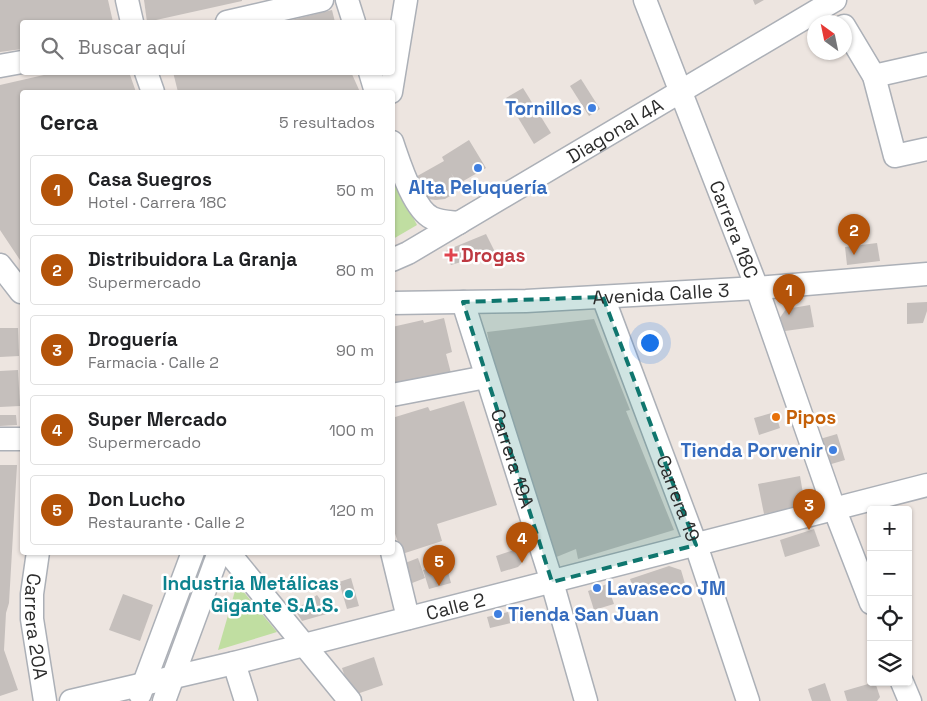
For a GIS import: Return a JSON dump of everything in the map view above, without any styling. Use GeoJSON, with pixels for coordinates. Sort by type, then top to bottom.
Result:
{"type":"FeatureCollection","features":[{"type":"Feature","properties":{"kind":"street"},"geometry":{"type":"LineString","coordinates":[[127,0],[132,20]]}},
{"type":"Feature","properties":{"kind":"street"},"geometry":{"type":"LineString","coordinates":[[236,20],[322,0]]}},
{"type":"Feature","properties":{"kind":"street"},"geometry":{"type":"LineString","coordinates":[[347,0],[353,20]]}},
{"type":"Feature","properties":{"kind":"street"},"geometry":{"type":"LineString","coordinates":[[395,67],[406,0]]}},
{"type":"Feature","properties":{"kind":"street","name":"Carrera 18C"},"geometry":{"type":"LineString","coordinates":[[645,0],[682,91],[757,288],[834,509],[869,596]]}},
{"type":"Feature","properties":{"kind":"street"},"geometry":{"type":"LineString","coordinates":[[833,1],[840,15]]}},
{"type":"Feature","properties":{"kind":"street","name":"Diagonal 4A"},"geometry":{"type":"LineString","coordinates":[[395,259],[408,254],[833,1]]}},
{"type":"Feature","properties":{"kind":"street"},"geometry":{"type":"LineString","coordinates":[[852,39],[874,76],[895,156],[927,149]]}},
{"type":"Feature","properties":{"kind":"street"},"geometry":{"type":"LineString","coordinates":[[0,66],[20,62]]}},
{"type":"Feature","properties":{"kind":"street"},"geometry":{"type":"LineString","coordinates":[[874,76],[927,64]]}},
{"type":"Feature","properties":{"kind":"street"},"geometry":{"type":"LineString","coordinates":[[147,75],[152,90]]}},
{"type":"Feature","properties":{"kind":"street"},"geometry":{"type":"LineString","coordinates":[[371,75],[375,90]]}},
{"type":"Feature","properties":{"kind":"street"},"geometry":{"type":"LineString","coordinates":[[391,90],[394,75]]}},
{"type":"Feature","properties":{"kind":"street"},"geometry":{"type":"LineString","coordinates":[[395,150],[412,192],[422,210],[430,218],[459,223]]}},
{"type":"Feature","properties":{"kind":"street"},"geometry":{"type":"LineString","coordinates":[[0,266],[15,292]]}},
{"type":"Feature","properties":{"kind":"street","name":"Avenida Calle 3"},"geometry":{"type":"LineString","coordinates":[[395,302],[526,301],[603,297],[757,288],[927,274]]}},
{"type":"Feature","properties":{"kind":"street","name":"Carrera 19"},"geometry":{"type":"LineString","coordinates":[[603,297],[696,545],[748,701]]}},
{"type":"Feature","properties":{"kind":"street","name":"Carrera 19A"},"geometry":{"type":"LineString","coordinates":[[463,302],[552,582],[586,701]]}},
{"type":"Feature","properties":{"kind":"street"},"geometry":{"type":"LineString","coordinates":[[395,394],[486,377]]}},
{"type":"Feature","properties":{"kind":"street"},"geometry":{"type":"LineString","coordinates":[[0,439],[20,439]]}},
{"type":"Feature","properties":{"kind":"street","name":"Calle 2"},"geometry":{"type":"LineString","coordinates":[[71,701],[141,693],[172,677],[234,663],[927,486]]}},
{"type":"Feature","properties":{"kind":"street","name":"Carrera 20A"},"geometry":{"type":"LineString","coordinates":[[38,555],[32,594],[32,620],[45,701]]}},
{"type":"Feature","properties":{"kind":"street"},"geometry":{"type":"LineString","coordinates":[[141,693],[192,555]]}},
{"type":"Feature","properties":{"kind":"street"},"geometry":{"type":"LineString","coordinates":[[164,701],[217,555]]}},
{"type":"Feature","properties":{"kind":"street"},"geometry":{"type":"LineString","coordinates":[[230,555],[350,701]]}},
{"type":"Feature","properties":{"kind":"street"},"geometry":{"type":"LineString","coordinates":[[393,555],[408,618]]}},
{"type":"Feature","properties":{"kind":"street"},"geometry":{"type":"LineString","coordinates":[[234,663],[246,701]]}},
{"type":"Feature","properties":{"kind":"street"},"geometry":{"type":"LineString","coordinates":[[904,686],[910,701]]}},
{"type":"Feature","properties":{"kind":"highlighted area"},"geometry":{"type":"Polygon","coordinates":[[[603,297],[696,545],[552,582],[463,302],[603,297]]]}},
{"type":"Feature","properties":{"kind":"green space"},"geometry":{"type":"Polygon","coordinates":[[[395,183],[417,225],[395,238],[395,183]]]}},
{"type":"Feature","properties":{"kind":"green space"},"geometry":{"type":"Polygon","coordinates":[[[237,584],[277,632],[218,650],[237,584]]]}},
{"type":"Feature","properties":{"kind":"building"},"geometry":{"type":"Polygon","coordinates":[[[0,0],[108,0],[113,20],[20,20],[20,49],[0,52],[0,0]]]}},
{"type":"Feature","properties":{"kind":"building"},"geometry":{"type":"Polygon","coordinates":[[[144,0],[242,0],[156,20],[147,20],[144,0]]]}},
{"type":"Feature","properties":{"kind":"building"},"geometry":{"type":"Polygon","coordinates":[[[753,0],[764,0],[755,5],[753,0]]]}},
{"type":"Feature","properties":{"kind":"building"},"geometry":{"type":"Polygon","coordinates":[[[332,10],[334,20],[291,20],[332,10]]]}},
{"type":"Feature","properties":{"kind":"building"},"geometry":{"type":"Polygon","coordinates":[[[44,75],[130,75],[135,90],[20,90],[20,260],[0,230],[0,85],[44,75]]]}},
{"type":"Feature","properties":{"kind":"building"},"geometry":{"type":"Polygon","coordinates":[[[174,75],[352,75],[359,90],[178,90],[174,75]]]}},
{"type":"Feature","properties":{"kind":"building"},"geometry":{"type":"Polygon","coordinates":[[[581,79],[600,109],[589,116],[570,86],[581,79]]]}},
{"type":"Feature","properties":{"kind":"building"},"geometry":{"type":"Polygon","coordinates":[[[523,88],[551,133],[534,144],[506,98],[523,88]]]}},
{"type":"Feature","properties":{"kind":"building"},"geometry":{"type":"Polygon","coordinates":[[[469,140],[486,168],[458,184],[451,173],[460,190],[445,199],[427,199],[412,179],[444,161],[442,157],[469,140]]]}},
{"type":"Feature","properties":{"kind":"building"},"geometry":{"type":"Polygon","coordinates":[[[486,234],[495,252],[451,265],[445,255],[447,250],[486,234]]]}},
{"type":"Feature","properties":{"kind":"building"},"geometry":{"type":"Polygon","coordinates":[[[877,243],[880,261],[847,265],[845,247],[877,243]]]}},
{"type":"Feature","properties":{"kind":"building"},"geometry":{"type":"Polygon","coordinates":[[[927,302],[927,311],[923,323],[907,324],[907,303],[927,302]]]}},
{"type":"Feature","properties":{"kind":"building"},"geometry":{"type":"Polygon","coordinates":[[[810,305],[814,327],[785,331],[779,319],[786,309],[810,305]]]}},
{"type":"Feature","properties":{"kind":"building"},"geometry":{"type":"Polygon","coordinates":[[[444,318],[452,352],[446,354],[452,377],[395,390],[395,326],[423,320],[424,323],[444,318]]]}},
{"type":"Feature","properties":{"kind":"building"},"geometry":{"type":"Polygon","coordinates":[[[594,319],[630,410],[626,411],[674,530],[578,559],[576,549],[554,558],[499,391],[487,332],[594,319]]]}},
{"type":"Feature","properties":{"kind":"building"},"geometry":{"type":"Polygon","coordinates":[[[0,328],[18,328],[19,356],[0,357],[0,328]]]}},
{"type":"Feature","properties":{"kind":"building"},"geometry":{"type":"Polygon","coordinates":[[[18,370],[20,406],[0,407],[0,371],[18,370]]]}},
{"type":"Feature","properties":{"kind":"building"},"geometry":{"type":"Polygon","coordinates":[[[464,401],[497,505],[437,524],[442,541],[402,554],[395,534],[395,417],[428,407],[430,411],[464,401]]]}},
{"type":"Feature","properties":{"kind":"building"},"geometry":{"type":"Polygon","coordinates":[[[775,412],[780,428],[759,435],[754,418],[775,412]]]}},
{"type":"Feature","properties":{"kind":"building"},"geometry":{"type":"Polygon","coordinates":[[[0,415],[16,415],[17,425],[0,426],[0,415]]]}},
{"type":"Feature","properties":{"kind":"building","name":"Tienda Porvenir"},"geometry":{"type":"Polygon","coordinates":[[[837,434],[845,460],[828,465],[820,439],[837,434]]]}},
{"type":"Feature","properties":{"kind":"building"},"geometry":{"type":"Polygon","coordinates":[[[0,465],[17,465],[9,603],[6,613],[4,650],[18,690],[0,696],[0,465]]]}},
{"type":"Feature","properties":{"kind":"building"},"geometry":{"type":"Polygon","coordinates":[[[800,476],[805,505],[764,514],[758,484],[800,476]]]}},
{"type":"Feature","properties":{"kind":"building"},"geometry":{"type":"Polygon","coordinates":[[[814,529],[820,546],[785,557],[780,540],[814,529]]]}},
{"type":"Feature","properties":{"kind":"building"},"geometry":{"type":"Polygon","coordinates":[[[520,548],[523,559],[521,564],[518,567],[501,572],[496,556],[520,548]]]}},
{"type":"Feature","properties":{"kind":"building"},"geometry":{"type":"Polygon","coordinates":[[[418,558],[425,578],[407,585],[400,565],[418,558]]]}},
{"type":"Feature","properties":{"kind":"building"},"geometry":{"type":"Polygon","coordinates":[[[446,564],[451,583],[429,589],[423,570],[446,564]]]}},
{"type":"Feature","properties":{"kind":"building"},"geometry":{"type":"Polygon","coordinates":[[[669,566],[681,570],[686,587],[657,596],[655,590],[636,596],[630,579],[669,566]]]}},
{"type":"Feature","properties":{"kind":"building","name":"Industria Metálicas Gigante S.A.S."},"geometry":{"type":"Polygon","coordinates":[[[351,578],[359,606],[347,609],[339,582],[351,578]]]}},
{"type":"Feature","properties":{"kind":"building"},"geometry":{"type":"Polygon","coordinates":[[[607,584],[614,604],[594,610],[588,591],[607,584]]]}},
{"type":"Feature","properties":{"kind":"building"},"geometry":{"type":"Polygon","coordinates":[[[123,594],[153,605],[140,641],[109,630],[123,594]]]}},
{"type":"Feature","properties":{"kind":"building"},"geometry":{"type":"Polygon","coordinates":[[[317,595],[330,613],[302,621],[295,610],[317,595]]]}},
{"type":"Feature","properties":{"kind":"building"},"geometry":{"type":"Polygon","coordinates":[[[508,612],[511,623],[490,628],[487,617],[508,612]]]}},
{"type":"Feature","properties":{"kind":"building"},"geometry":{"type":"Polygon","coordinates":[[[374,657],[383,685],[351,696],[342,668],[374,657]]]}},
{"type":"Feature","properties":{"kind":"building"},"geometry":{"type":"Polygon","coordinates":[[[825,683],[831,701],[812,701],[808,689],[825,683]]]}},
{"type":"Feature","properties":{"kind":"building"},"geometry":{"type":"Polygon","coordinates":[[[867,684],[867,686],[876,686],[880,697],[877,701],[847,701],[844,691],[867,684]]]}},
{"type":"Feature","properties":{"kind":"place","name":"Tornillos"},"geometry":{"type":"Point","coordinates":[592,108]}},
{"type":"Feature","properties":{"kind":"place","name":"Alta Peluquería"},"geometry":{"type":"Point","coordinates":[478,168]}},
{"type":"Feature","properties":{"kind":"place","name":"Drogas"},"geometry":{"type":"Point","coordinates":[451,255]}},
{"type":"Feature","properties":{"kind":"place","name":"Distribuidora La Granja"},"geometry":{"type":"Point","coordinates":[854,255]}},
{"type":"Feature","properties":{"kind":"place","name":"Casa Suegros"},"geometry":{"type":"Point","coordinates":[789,315]}},
{"type":"Feature","properties":{"kind":"place","name":"Pipos"},"geometry":{"type":"Point","coordinates":[776,417]}},
{"type":"Feature","properties":{"kind":"place","name":"Tienda Porvenir"},"geometry":{"type":"Point","coordinates":[833,450]}},
{"type":"Feature","properties":{"kind":"place","name":"Droguería"},"geometry":{"type":"Point","coordinates":[809,530]}},
{"type":"Feature","properties":{"kind":"place","name":"Super Mercado"},"geometry":{"type":"Point","coordinates":[522,563]}},
{"type":"Feature","properties":{"kind":"place","name":"Don Lucho"},"geometry":{"type":"Point","coordinates":[439,586]}},
{"type":"Feature","properties":{"kind":"place","name":"Lavaseco JM"},"geometry":{"type":"Point","coordinates":[597,588]}},
{"type":"Feature","properties":{"kind":"place","name":"Industria Metálicas Gigante S.A.S."},"geometry":{"type":"Point","coordinates":[349,594]}},
{"type":"Feature","properties":{"kind":"place","name":"Tienda San Juan"},"geometry":{"type":"Point","coordinates":[498,614]}}]}
